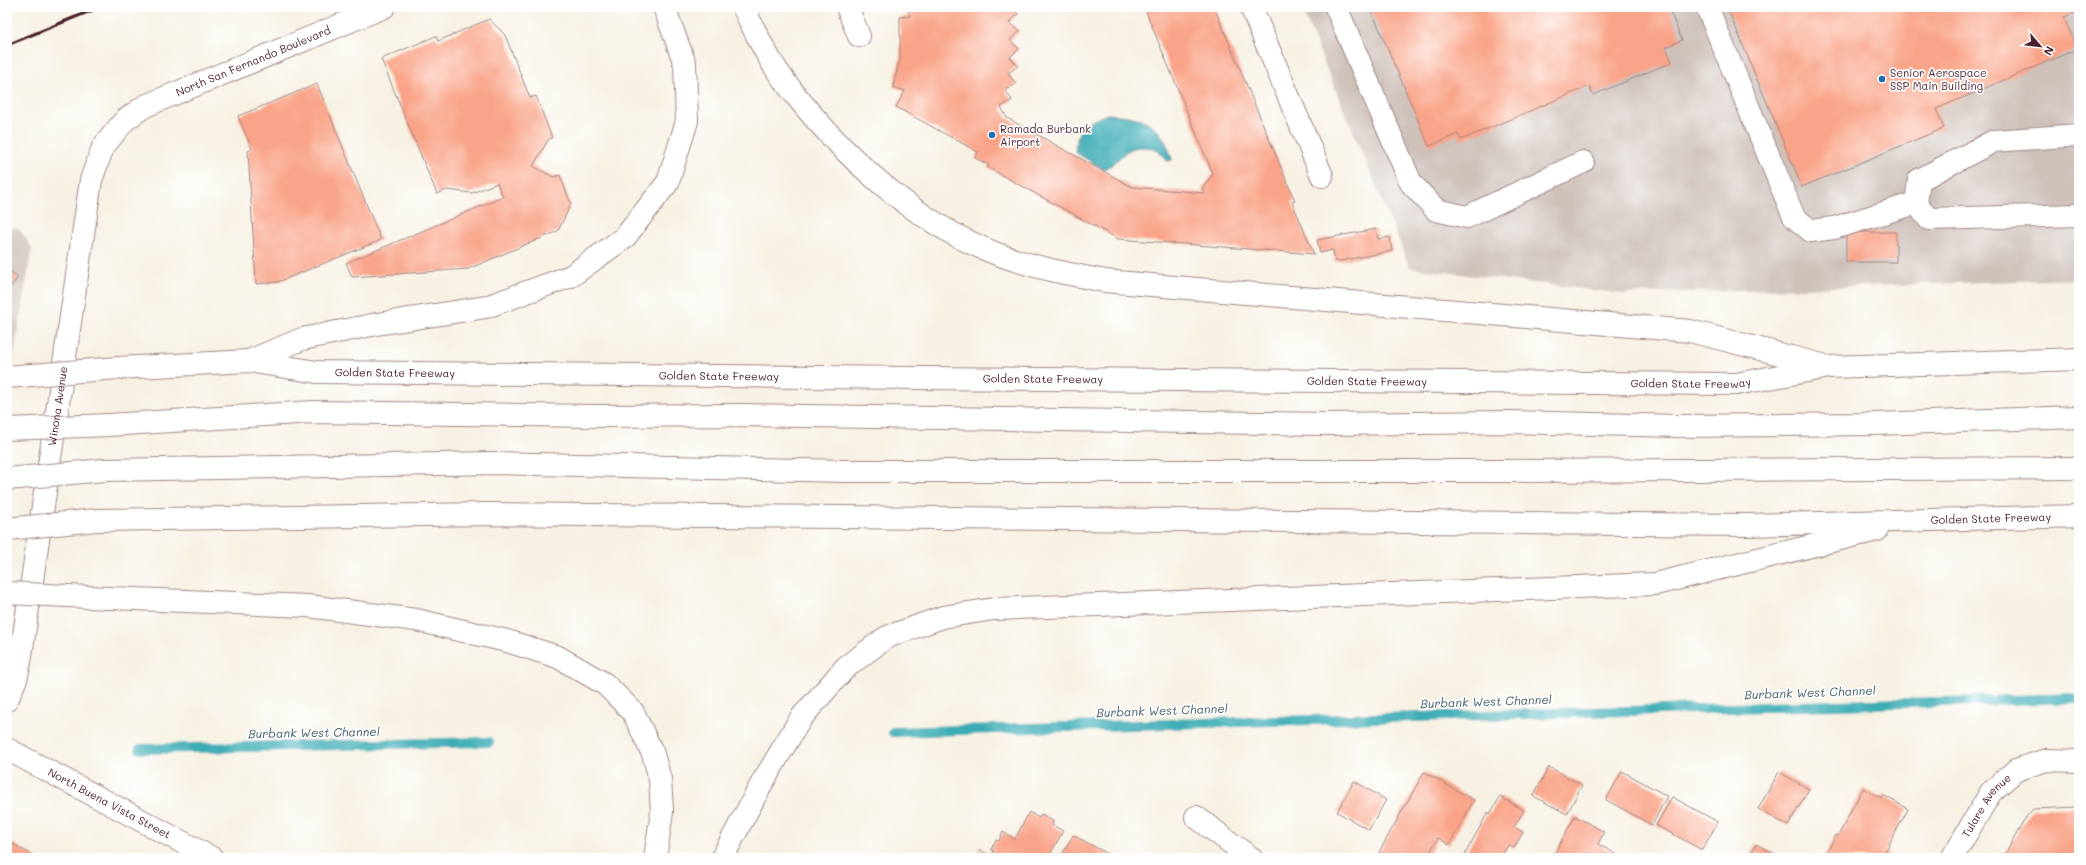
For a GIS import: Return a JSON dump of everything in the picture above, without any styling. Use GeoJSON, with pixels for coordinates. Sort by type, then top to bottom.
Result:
{"type":"FeatureCollection","features":[{"type":"Feature","properties":{"kind":"main road","name":"North San Fernando Boulevard"},"geometry":{"type":"LineString","coordinates":[[125,120],[146,106],[384,7]]}},
{"type":"Feature","properties":{"kind":"main road"},"geometry":{"type":"LineString","coordinates":[[249,361],[302,339],[377,324],[486,307],[571,276],[625,237],[668,182],[687,121],[685,64],[664,7]]}},
{"type":"Feature","properties":{"kind":"main road"},"geometry":{"type":"LineString","coordinates":[[743,7],[762,46],[786,83],[844,149],[895,197],[950,232],[996,254],[1047,270],[1105,281],[1690,331],[1829,367]]}},
{"type":"Feature","properties":{"kind":"main road"},"geometry":{"type":"LineString","coordinates":[[847,7],[859,36]]}},
{"type":"Feature","properties":{"kind":"main road"},"geometry":{"type":"LineString","coordinates":[[1251,7],[1322,176]]}},
{"type":"Feature","properties":{"kind":"main road"},"geometry":{"type":"LineString","coordinates":[[1336,7],[1412,183],[1436,210],[1467,217],[1583,162]]}},
{"type":"Feature","properties":{"kind":"main road"},"geometry":{"type":"LineString","coordinates":[[1707,7],[1794,217],[1811,231],[1834,228],[1916,203]]}},
{"type":"Feature","properties":{"kind":"main road","name":"Winona Avenue"},"geometry":{"type":"LineString","coordinates":[[7,700],[20,662],[91,180],[103,147],[125,120]]}},
{"type":"Feature","properties":{"kind":"main road"},"geometry":{"type":"LineString","coordinates":[[2079,135],[1994,141],[1919,180],[1916,203],[1929,219],[2079,215]]}},
{"type":"Feature","properties":{"kind":"main road","name":"Golden State Freeway"},"geometry":{"type":"LineString","coordinates":[[7,377],[118,368],[249,361],[316,372],[1736,384],[1829,367],[2079,359]]}},
{"type":"Feature","properties":{"kind":"main road"},"geometry":{"type":"LineString","coordinates":[[7,429],[110,425],[313,412],[596,416],[743,414],[1326,424],[1510,422],[1680,426],[1874,424],[2079,417]]}},
{"type":"Feature","properties":{"kind":"main road"},"geometry":{"type":"LineString","coordinates":[[7,479],[104,470],[496,464],[845,471],[1506,471],[2079,468]]}},
{"type":"Feature","properties":{"kind":"main road","name":"Golden State Freeway"},"geometry":{"type":"LineString","coordinates":[[7,529],[96,520],[486,514],[1750,525],[2079,516]]}},
{"type":"Feature","properties":{"kind":"main road"},"geometry":{"type":"LineString","coordinates":[[722,858],[762,783],[801,718],[846,667],[887,637],[943,617],[994,609],[1655,584],[1922,520]]}},
{"type":"Feature","properties":{"kind":"main road"},"geometry":{"type":"LineString","coordinates":[[7,593],[308,606],[416,620],[507,642],[558,657],[605,684],[633,712],[653,754],[660,779],[662,812],[654,856]]}},
{"type":"Feature","properties":{"kind":"main road","name":"North Buena Vista Street"},"geometry":{"type":"LineString","coordinates":[[7,749],[212,858]]}},
{"type":"Feature","properties":{"kind":"main road","name":"Tulare Avenue"},"geometry":{"type":"LineString","coordinates":[[1952,858],[1991,792],[2016,770],[2046,760],[2079,761]]}},
{"type":"Feature","properties":{"kind":"main road"},"geometry":{"type":"LineString","coordinates":[[1196,817],[1251,858]]}},
{"type":"Feature","properties":{"kind":"shaded area"},"geometry":{"type":"Polygon","coordinates":[[[1301,7],[2079,7],[2079,279],[1623,294],[1410,268],[1301,7]]]}},
{"type":"Feature","properties":{"kind":"shaded area"},"geometry":{"type":"Polygon","coordinates":[[[7,225],[19,229],[32,248],[7,395],[7,225]]]}},
{"type":"Feature","properties":{"kind":"water"},"geometry":{"type":"Polygon","coordinates":[[[1107,114],[1141,119],[1157,129],[1168,147],[1172,160],[1167,161],[1161,153],[1152,148],[1141,147],[1131,149],[1108,167],[1103,169],[1075,152],[1080,131],[1088,123],[1107,114]]]}},
{"type":"Feature","properties":{"kind":"building","name":"Ramada Burbank Airport"},"geometry":{"type":"Polygon","coordinates":[[[907,7],[1009,7],[1018,14],[1009,23],[1020,31],[1010,40],[1019,49],[1010,57],[1018,66],[1008,73],[1016,84],[1005,90],[1012,100],[1001,107],[1007,118],[1132,187],[1205,193],[1202,189],[1213,174],[1144,7],[1214,7],[1295,201],[1292,202],[1314,254],[1118,239],[987,167],[989,165],[975,158],[978,152],[896,107],[905,91],[893,87],[900,58],[900,17],[910,16],[907,7]]]}},
{"type":"Feature","properties":{"kind":"building"},"geometry":{"type":"Polygon","coordinates":[[[1370,7],[1668,7],[1682,40],[1666,47],[1672,62],[1593,95],[1589,86],[1461,140],[1458,134],[1429,146],[1370,7]]]}},
{"type":"Feature","properties":{"kind":"building","name":"Senior Aerospace SSP Main Building"},"geometry":{"type":"Polygon","coordinates":[[[1727,7],[2079,7],[2079,11],[2064,17],[2077,49],[1936,109],[1944,128],[1802,187],[1727,7]]]}},
{"type":"Feature","properties":{"kind":"building"},"geometry":{"type":"Polygon","coordinates":[[[489,19],[505,35],[530,98],[536,96],[552,138],[548,140],[533,166],[553,177],[560,175],[571,204],[558,231],[468,269],[352,277],[346,263],[503,197],[497,183],[472,193],[446,190],[437,194],[381,59],[436,36],[438,41],[489,19]]]}},
{"type":"Feature","properties":{"kind":"building"},"geometry":{"type":"Polygon","coordinates":[[[317,84],[381,240],[278,282],[256,284],[248,151],[252,149],[238,116],[317,84]]]}},
{"type":"Feature","properties":{"kind":"building"},"geometry":{"type":"Polygon","coordinates":[[[1376,229],[1378,239],[1390,237],[1392,251],[1335,262],[1333,250],[1320,253],[1317,240],[1376,229]]]}},
{"type":"Feature","properties":{"kind":"building"},"geometry":{"type":"Polygon","coordinates":[[[1846,232],[1896,232],[1896,262],[1846,262],[1846,232]]]}},
{"type":"Feature","properties":{"kind":"building"},"geometry":{"type":"Polygon","coordinates":[[[7,269],[18,277],[7,292],[7,269]]]}},
{"type":"Feature","properties":{"kind":"building"},"geometry":{"type":"Polygon","coordinates":[[[1549,767],[1582,785],[1567,814],[1533,796],[1549,767]]]}},
{"type":"Feature","properties":{"kind":"building"},"geometry":{"type":"Polygon","coordinates":[[[1622,771],[1667,796],[1652,825],[1606,800],[1622,771]]]}},
{"type":"Feature","properties":{"kind":"building"},"geometry":{"type":"Polygon","coordinates":[[[1424,772],[1474,800],[1449,845],[1438,838],[1427,857],[1430,858],[1389,858],[1379,852],[1424,772]]]}},
{"type":"Feature","properties":{"kind":"building"},"geometry":{"type":"Polygon","coordinates":[[[1779,772],[1809,789],[1788,826],[1758,809],[1779,772]]]}},
{"type":"Feature","properties":{"kind":"building"},"geometry":{"type":"Polygon","coordinates":[[[1354,781],[1386,800],[1369,830],[1337,812],[1354,781]]]}},
{"type":"Feature","properties":{"kind":"building"},"geometry":{"type":"Polygon","coordinates":[[[1863,788],[1881,798],[1883,795],[1908,809],[1885,852],[1889,854],[1887,858],[1825,858],[1824,857],[1836,835],[1838,836],[1863,788]]]}},
{"type":"Feature","properties":{"kind":"building"},"geometry":{"type":"Polygon","coordinates":[[[1500,797],[1524,810],[1514,827],[1523,832],[1514,848],[1508,845],[1502,856],[1506,858],[1463,858],[1488,812],[1490,814],[1500,797]]]}},
{"type":"Feature","properties":{"kind":"building"},"geometry":{"type":"Polygon","coordinates":[[[1672,797],[1718,822],[1702,850],[1656,825],[1672,797]]]}},
{"type":"Feature","properties":{"kind":"building"},"geometry":{"type":"Polygon","coordinates":[[[2079,807],[2079,858],[2003,858],[2026,817],[2033,809],[2079,807]]]}},
{"type":"Feature","properties":{"kind":"building"},"geometry":{"type":"Polygon","coordinates":[[[1029,812],[1039,818],[1041,814],[1053,821],[1052,825],[1063,831],[1048,858],[976,858],[980,850],[991,856],[994,851],[991,849],[996,840],[999,841],[1003,832],[1015,839],[1029,812]]]}},
{"type":"Feature","properties":{"kind":"building"},"geometry":{"type":"Polygon","coordinates":[[[1575,816],[1604,832],[1598,844],[1623,858],[1552,858],[1575,816]]]}},
{"type":"Feature","properties":{"kind":"building"},"geometry":{"type":"Polygon","coordinates":[[[1073,835],[1110,855],[1108,858],[1060,858],[1073,835]]]}},
{"type":"Feature","properties":{"kind":"building"},"geometry":{"type":"Polygon","coordinates":[[[10,842],[37,858],[7,858],[7,846],[10,842]]]}},
{"type":"Feature","properties":{"kind":"building"},"geometry":{"type":"Polygon","coordinates":[[[1756,844],[1782,858],[1748,858],[1756,844]]]}},
{"type":"Feature","properties":{"kind":"waterway","name":"Burbank West Channel"},"geometry":{"type":"LineString","coordinates":[[893,732],[2079,698]]}},
{"type":"Feature","properties":{"kind":"waterway","name":"Burbank West Channel"},"geometry":{"type":"LineString","coordinates":[[140,749],[489,742]]}},
{"type":"Feature","properties":{"kind":"railway"},"geometry":{"type":"LineString","coordinates":[[7,45],[100,7]]}},
{"type":"Feature","properties":{"kind":"place","name":"Senior Aerospace SSP Main Building"},"geometry":{"type":"Point","coordinates":[1882,79]}},
{"type":"Feature","properties":{"kind":"place","name":"Ramada Burbank Airport"},"geometry":{"type":"Point","coordinates":[992,135]}}]}
